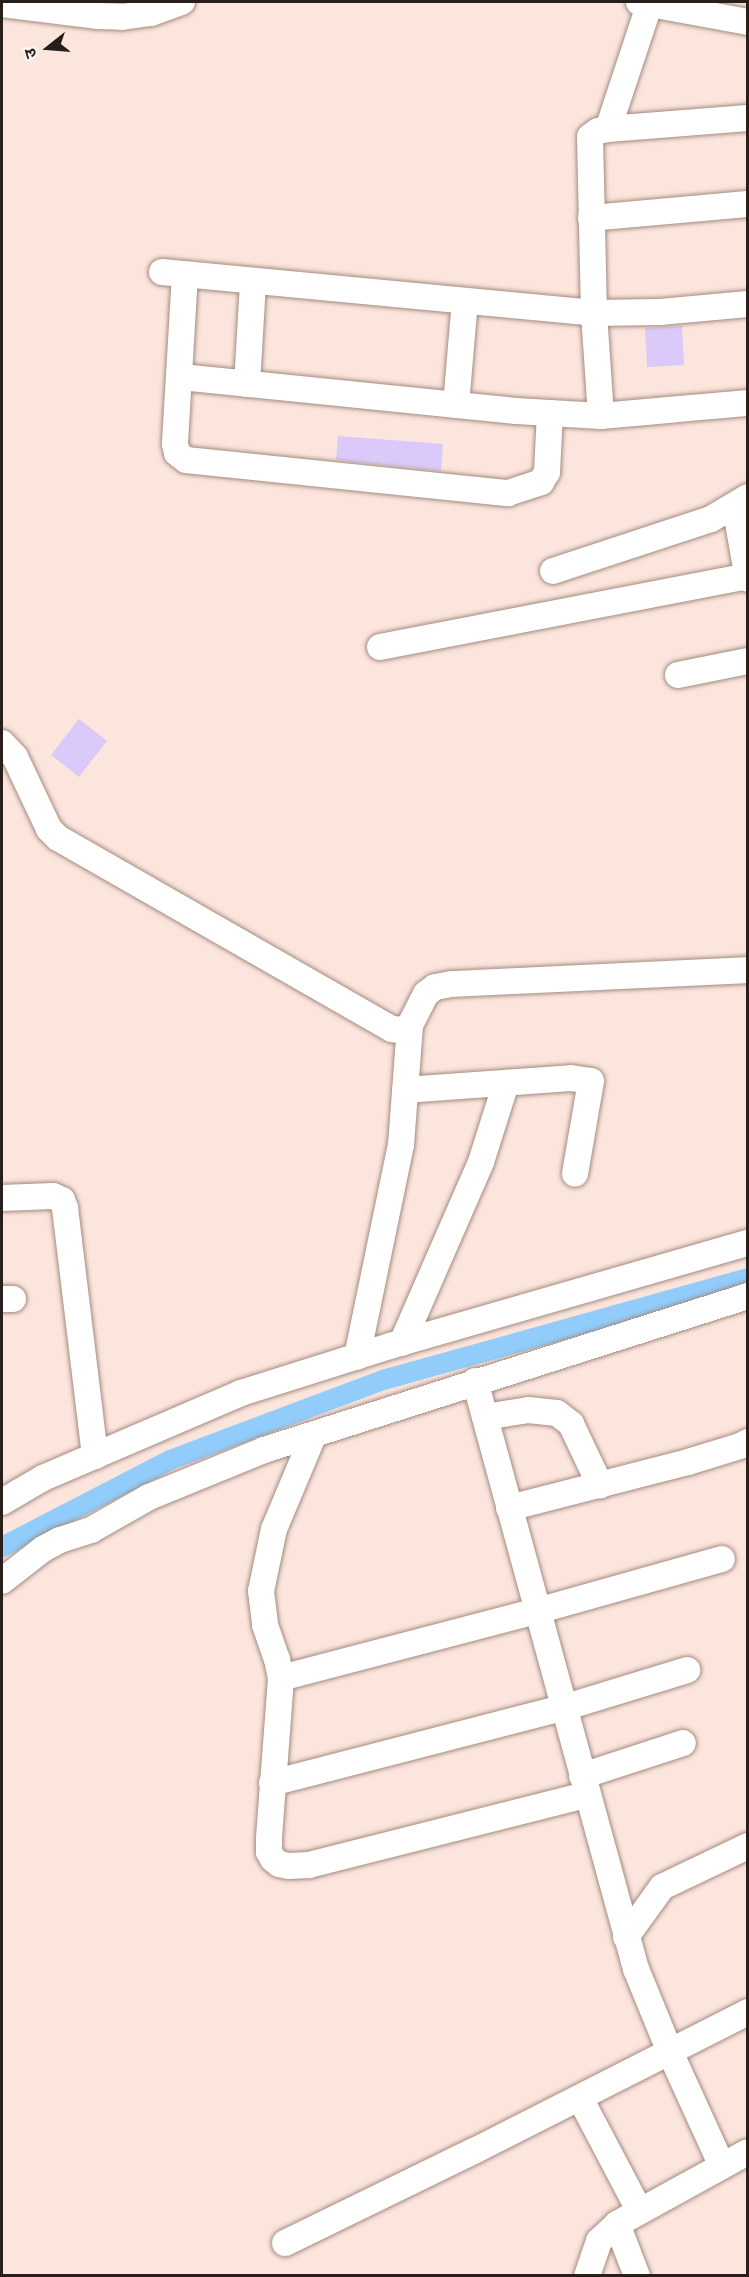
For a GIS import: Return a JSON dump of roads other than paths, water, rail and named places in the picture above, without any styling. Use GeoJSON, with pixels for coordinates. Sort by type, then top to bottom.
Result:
{"type":"FeatureCollection","features":[{"type":"Feature","properties":{"kind":"street"},"geometry":{"type":"LineString","coordinates":[[2,4],[122,17],[151,13],[182,2]]}},
{"type":"Feature","properties":{"kind":"street"},"geometry":{"type":"LineString","coordinates":[[608,129],[644,4],[747,21],[747,2]]}},
{"type":"Feature","properties":{"kind":"street"},"geometry":{"type":"LineString","coordinates":[[601,416],[594,313],[590,137],[598,131],[608,129],[747,118]]}},
{"type":"Feature","properties":{"kind":"street"},"geometry":{"type":"LineString","coordinates":[[591,218],[747,204]]}},
{"type":"Feature","properties":{"kind":"street"},"geometry":{"type":"LineString","coordinates":[[550,413],[549,462],[541,482],[508,494],[186,460],[177,453],[176,444],[181,377],[174,273],[594,313],[660,312],[747,304]]}},
{"type":"Feature","properties":{"kind":"street"},"geometry":{"type":"LineString","coordinates":[[247,384],[253,282]]}},
{"type":"Feature","properties":{"kind":"street"},"geometry":{"type":"LineString","coordinates":[[456,405],[465,301]]}},
{"type":"Feature","properties":{"kind":"street"},"geometry":{"type":"LineString","coordinates":[[181,377],[456,405],[601,416],[747,403]]}},
{"type":"Feature","properties":{"kind":"street"},"geometry":{"type":"LineString","coordinates":[[380,647],[747,577],[741,501],[711,519],[553,571]]}},
{"type":"Feature","properties":{"kind":"street"},"geometry":{"type":"LineString","coordinates":[[678,675],[747,661]]}},
{"type":"Feature","properties":{"kind":"street"},"geometry":{"type":"LineString","coordinates":[[2,743],[15,757],[49,829],[58,838],[384,1025],[402,1030],[410,1025]]}},
{"type":"Feature","properties":{"kind":"street"},"geometry":{"type":"LineString","coordinates":[[357,1357],[401,1144],[410,1025],[426,994],[435,987],[452,984],[747,970]]}},
{"type":"Feature","properties":{"kind":"street"},"geometry":{"type":"LineString","coordinates":[[405,1090],[571,1078],[591,1081],[575,1174]]}},
{"type":"Feature","properties":{"kind":"street"},"geometry":{"type":"LineString","coordinates":[[402,1343],[481,1162],[506,1083]]}},
{"type":"Feature","properties":{"kind":"street"},"geometry":{"type":"LineString","coordinates":[[2,1198],[53,1196],[62,1200],[65,1208],[95,1456]]}},
{"type":"Feature","properties":{"kind":"street"},"geometry":{"type":"LineString","coordinates":[[2,1502],[44,1478],[241,1393],[402,1343],[747,1243]]}},
{"type":"Feature","properties":{"kind":"street"},"geometry":{"type":"LineString","coordinates":[[2,1581],[43,1549],[91,1530],[149,1497],[264,1450],[747,1296]]}},
{"type":"Feature","properties":{"kind":"street"},"geometry":{"type":"LineString","coordinates":[[475,1381],[636,1969],[670,2052],[722,2166]]}},
{"type":"Feature","properties":{"kind":"street"},"geometry":{"type":"LineString","coordinates":[[485,1416],[528,1410],[557,1413],[571,1424],[600,1485]]}},
{"type":"Feature","properties":{"kind":"street"},"geometry":{"type":"LineString","coordinates":[[314,1434],[274,1529],[262,1585],[263,1616],[280,1678],[269,1852],[279,1864],[289,1866],[346,1856],[584,1785],[683,1743]]}},
{"type":"Feature","properties":{"kind":"street"},"geometry":{"type":"LineString","coordinates":[[509,1508],[688,1462],[747,1442]]}},
{"type":"Feature","properties":{"kind":"street"},"geometry":{"type":"LineString","coordinates":[[280,1678],[537,1611],[723,1559]]}},
{"type":"Feature","properties":{"kind":"street"},"geometry":{"type":"LineString","coordinates":[[272,1783],[563,1708],[687,1670]]}},
{"type":"Feature","properties":{"kind":"street"},"geometry":{"type":"LineString","coordinates":[[626,1937],[662,1887],[747,1846]]}},
{"type":"Feature","properties":{"kind":"street"},"geometry":{"type":"LineString","coordinates":[[285,2243],[580,2098],[747,2012]]}},
{"type":"Feature","properties":{"kind":"street"},"geometry":{"type":"LineString","coordinates":[[580,2098],[639,2210]]}},
{"type":"Feature","properties":{"kind":"street"},"geometry":{"type":"LineString","coordinates":[[587,2276],[599,2241],[617,2224],[747,2152]]}},
{"type":"Feature","properties":{"kind":"street"},"geometry":{"type":"LineString","coordinates":[[617,2224],[637,2276]]}},
{"type":"Feature","properties":{"kind":"waterway"},"geometry":{"type":"LineString","coordinates":[[2,1547],[170,1460],[383,1380],[748,1278]]}}]}
